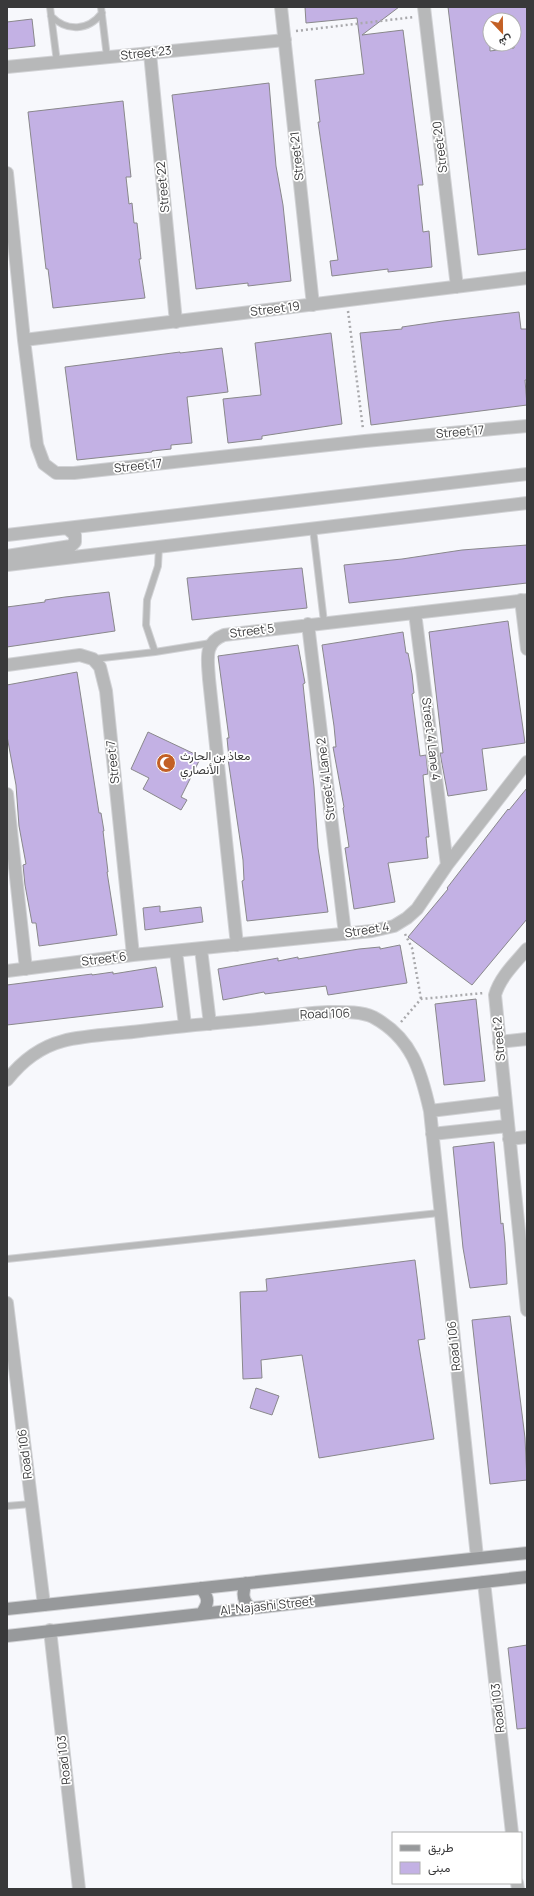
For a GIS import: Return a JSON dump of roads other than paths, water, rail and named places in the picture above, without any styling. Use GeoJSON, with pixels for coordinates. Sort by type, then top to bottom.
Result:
{"type":"FeatureCollection","features":[{"type":"Feature","properties":{"kind":"main road","name":"Al-Najashi Street"},"geometry":{"type":"LineString","coordinates":[[7,1609],[477,1557],[527,1553]]}},
{"type":"Feature","properties":{"kind":"main road","name":"Al-Najashi Street"},"geometry":{"type":"LineString","coordinates":[[7,1636],[527,1577]]}},
{"type":"Feature","properties":{"kind":"main road"},"geometry":{"type":"LineString","coordinates":[[246,1583],[243,1596],[247,1605],[251,1608]]}},
{"type":"Feature","properties":{"kind":"main road"},"geometry":{"type":"LineString","coordinates":[[201,1588],[208,1598],[208,1602],[202,1614]]}},
{"type":"Feature","properties":{"kind":"street","name":"Street 21"},"geometry":{"type":"LineString","coordinates":[[281,7],[313,305]]}},
{"type":"Feature","properties":{"kind":"street","name":"Street 20"},"geometry":{"type":"LineString","coordinates":[[424,11],[457,287]]}},
{"type":"Feature","properties":{"kind":"street","name":"Street 23"},"geometry":{"type":"LineString","coordinates":[[7,67],[150,53],[284,36]]}},
{"type":"Feature","properties":{"kind":"street","name":"Street 22"},"geometry":{"type":"LineString","coordinates":[[150,53],[176,322]]}},
{"type":"Feature","properties":{"kind":"street","name":"Street 17"},"geometry":{"type":"LineString","coordinates":[[7,173],[24,340],[37,445],[44,464],[56,473],[82,472],[365,441],[527,426]]}},
{"type":"Feature","properties":{"kind":"street","name":"Street 19"},"geometry":{"type":"LineString","coordinates":[[24,340],[527,278]]}},
{"type":"Feature","properties":{"kind":"street"},"geometry":{"type":"LineString","coordinates":[[7,535],[527,474]]}},
{"type":"Feature","properties":{"kind":"street"},"geometry":{"type":"LineString","coordinates":[[7,565],[527,503]]}},
{"type":"Feature","properties":{"kind":"street"},"geometry":{"type":"LineString","coordinates":[[7,556],[71,546],[75,542],[75,535],[68,529]]}},
{"type":"Feature","properties":{"kind":"street"},"geometry":{"type":"LineString","coordinates":[[524,600],[527,649]]}},
{"type":"Feature","properties":{"kind":"street","name":"Street 5"},"geometry":{"type":"LineString","coordinates":[[211,643],[215,638],[224,635],[324,622],[524,600]]}},
{"type":"Feature","properties":{"kind":"street","name":"Street 4 Lane 4"},"geometry":{"type":"LineString","coordinates":[[415,613],[447,865]]}},
{"type":"Feature","properties":{"kind":"street","name":"Street 4 Lane 2"},"geometry":{"type":"LineString","coordinates":[[308,624],[345,934]]}},
{"type":"Feature","properties":{"kind":"street"},"geometry":{"type":"LineString","coordinates":[[211,643],[208,656],[209,679],[237,945]]}},
{"type":"Feature","properties":{"kind":"street"},"geometry":{"type":"LineString","coordinates":[[7,665],[80,655],[93,659]]}},
{"type":"Feature","properties":{"kind":"street","name":"Street 7"},"geometry":{"type":"LineString","coordinates":[[93,659],[100,667],[106,691],[134,955]]}},
{"type":"Feature","properties":{"kind":"street","name":"Street 4"},"geometry":{"type":"LineString","coordinates":[[201,949],[372,931],[394,926],[416,909],[447,865],[527,762]]}},
{"type":"Feature","properties":{"kind":"street"},"geometry":{"type":"LineString","coordinates":[[7,794],[26,969]]}},
{"type":"Feature","properties":{"kind":"street"},"geometry":{"type":"LineString","coordinates":[[201,949],[210,1024]]}},
{"type":"Feature","properties":{"kind":"street","name":"Street 6"},"geometry":{"type":"LineString","coordinates":[[7,971],[134,955],[201,949]]}},
{"type":"Feature","properties":{"kind":"street","name":"Street 2"},"geometry":{"type":"LineString","coordinates":[[527,949],[506,975],[496,991],[507,1126],[524,1250],[527,1310]]}},
{"type":"Feature","properties":{"kind":"street"},"geometry":{"type":"LineString","coordinates":[[176,951],[185,1025]]}},
{"type":"Feature","properties":{"kind":"street","name":"Road 106"},"geometry":{"type":"LineString","coordinates":[[7,1080],[18,1066],[40,1050],[63,1041],[185,1025],[210,1024],[328,1012],[354,1012],[371,1016],[393,1031],[405,1044],[415,1060],[423,1081],[430,1111],[477,1557]]}},
{"type":"Feature","properties":{"kind":"street"},"geometry":{"type":"LineString","coordinates":[[499,1042],[527,1039]]}},
{"type":"Feature","properties":{"kind":"street"},"geometry":{"type":"LineString","coordinates":[[430,1111],[505,1102]]}},
{"type":"Feature","properties":{"kind":"street"},"geometry":{"type":"LineString","coordinates":[[432,1134],[507,1126]]}},
{"type":"Feature","properties":{"kind":"street"},"geometry":{"type":"LineString","coordinates":[[509,1139],[527,1137]]}},
{"type":"Feature","properties":{"kind":"street","name":"Road 106"},"geometry":{"type":"LineString","coordinates":[[7,1303],[44,1605]]}},
{"type":"Feature","properties":{"kind":"street","name":"Road 103"},"geometry":{"type":"LineString","coordinates":[[484,1582],[512,1832]]}},
{"type":"Feature","properties":{"kind":"street","name":"Road 103"},"geometry":{"type":"LineString","coordinates":[[50,1630],[79,1889]]}},
{"type":"Feature","properties":{"kind":"lane"},"geometry":{"type":"LineString","coordinates":[[50,7],[57,62]]}},
{"type":"Feature","properties":{"kind":"lane"},"geometry":{"type":"LineString","coordinates":[[51,16],[63,25],[79,28],[92,23],[102,10]]}},
{"type":"Feature","properties":{"kind":"lane"},"geometry":{"type":"LineString","coordinates":[[102,10],[107,57]]}},
{"type":"Feature","properties":{"kind":"lane"},"geometry":{"type":"LineString","coordinates":[[313,529],[324,622]]}},
{"type":"Feature","properties":{"kind":"lane"},"geometry":{"type":"LineString","coordinates":[[155,652],[146,625],[148,600],[158,566],[159,547]]}},
{"type":"Feature","properties":{"kind":"lane"},"geometry":{"type":"LineString","coordinates":[[93,659],[155,652],[211,643]]}},
{"type":"Feature","properties":{"kind":"lane"},"geometry":{"type":"LineString","coordinates":[[7,1259],[440,1213]]}},
{"type":"Feature","properties":{"kind":"lane"},"geometry":{"type":"LineString","coordinates":[[7,1506],[32,1504]]}},
{"type":"Feature","properties":{"kind":"place","name":"معاذ بن الحارث الأنصاري"},"geometry":{"type":"Point","coordinates":[166,763]}}]}
